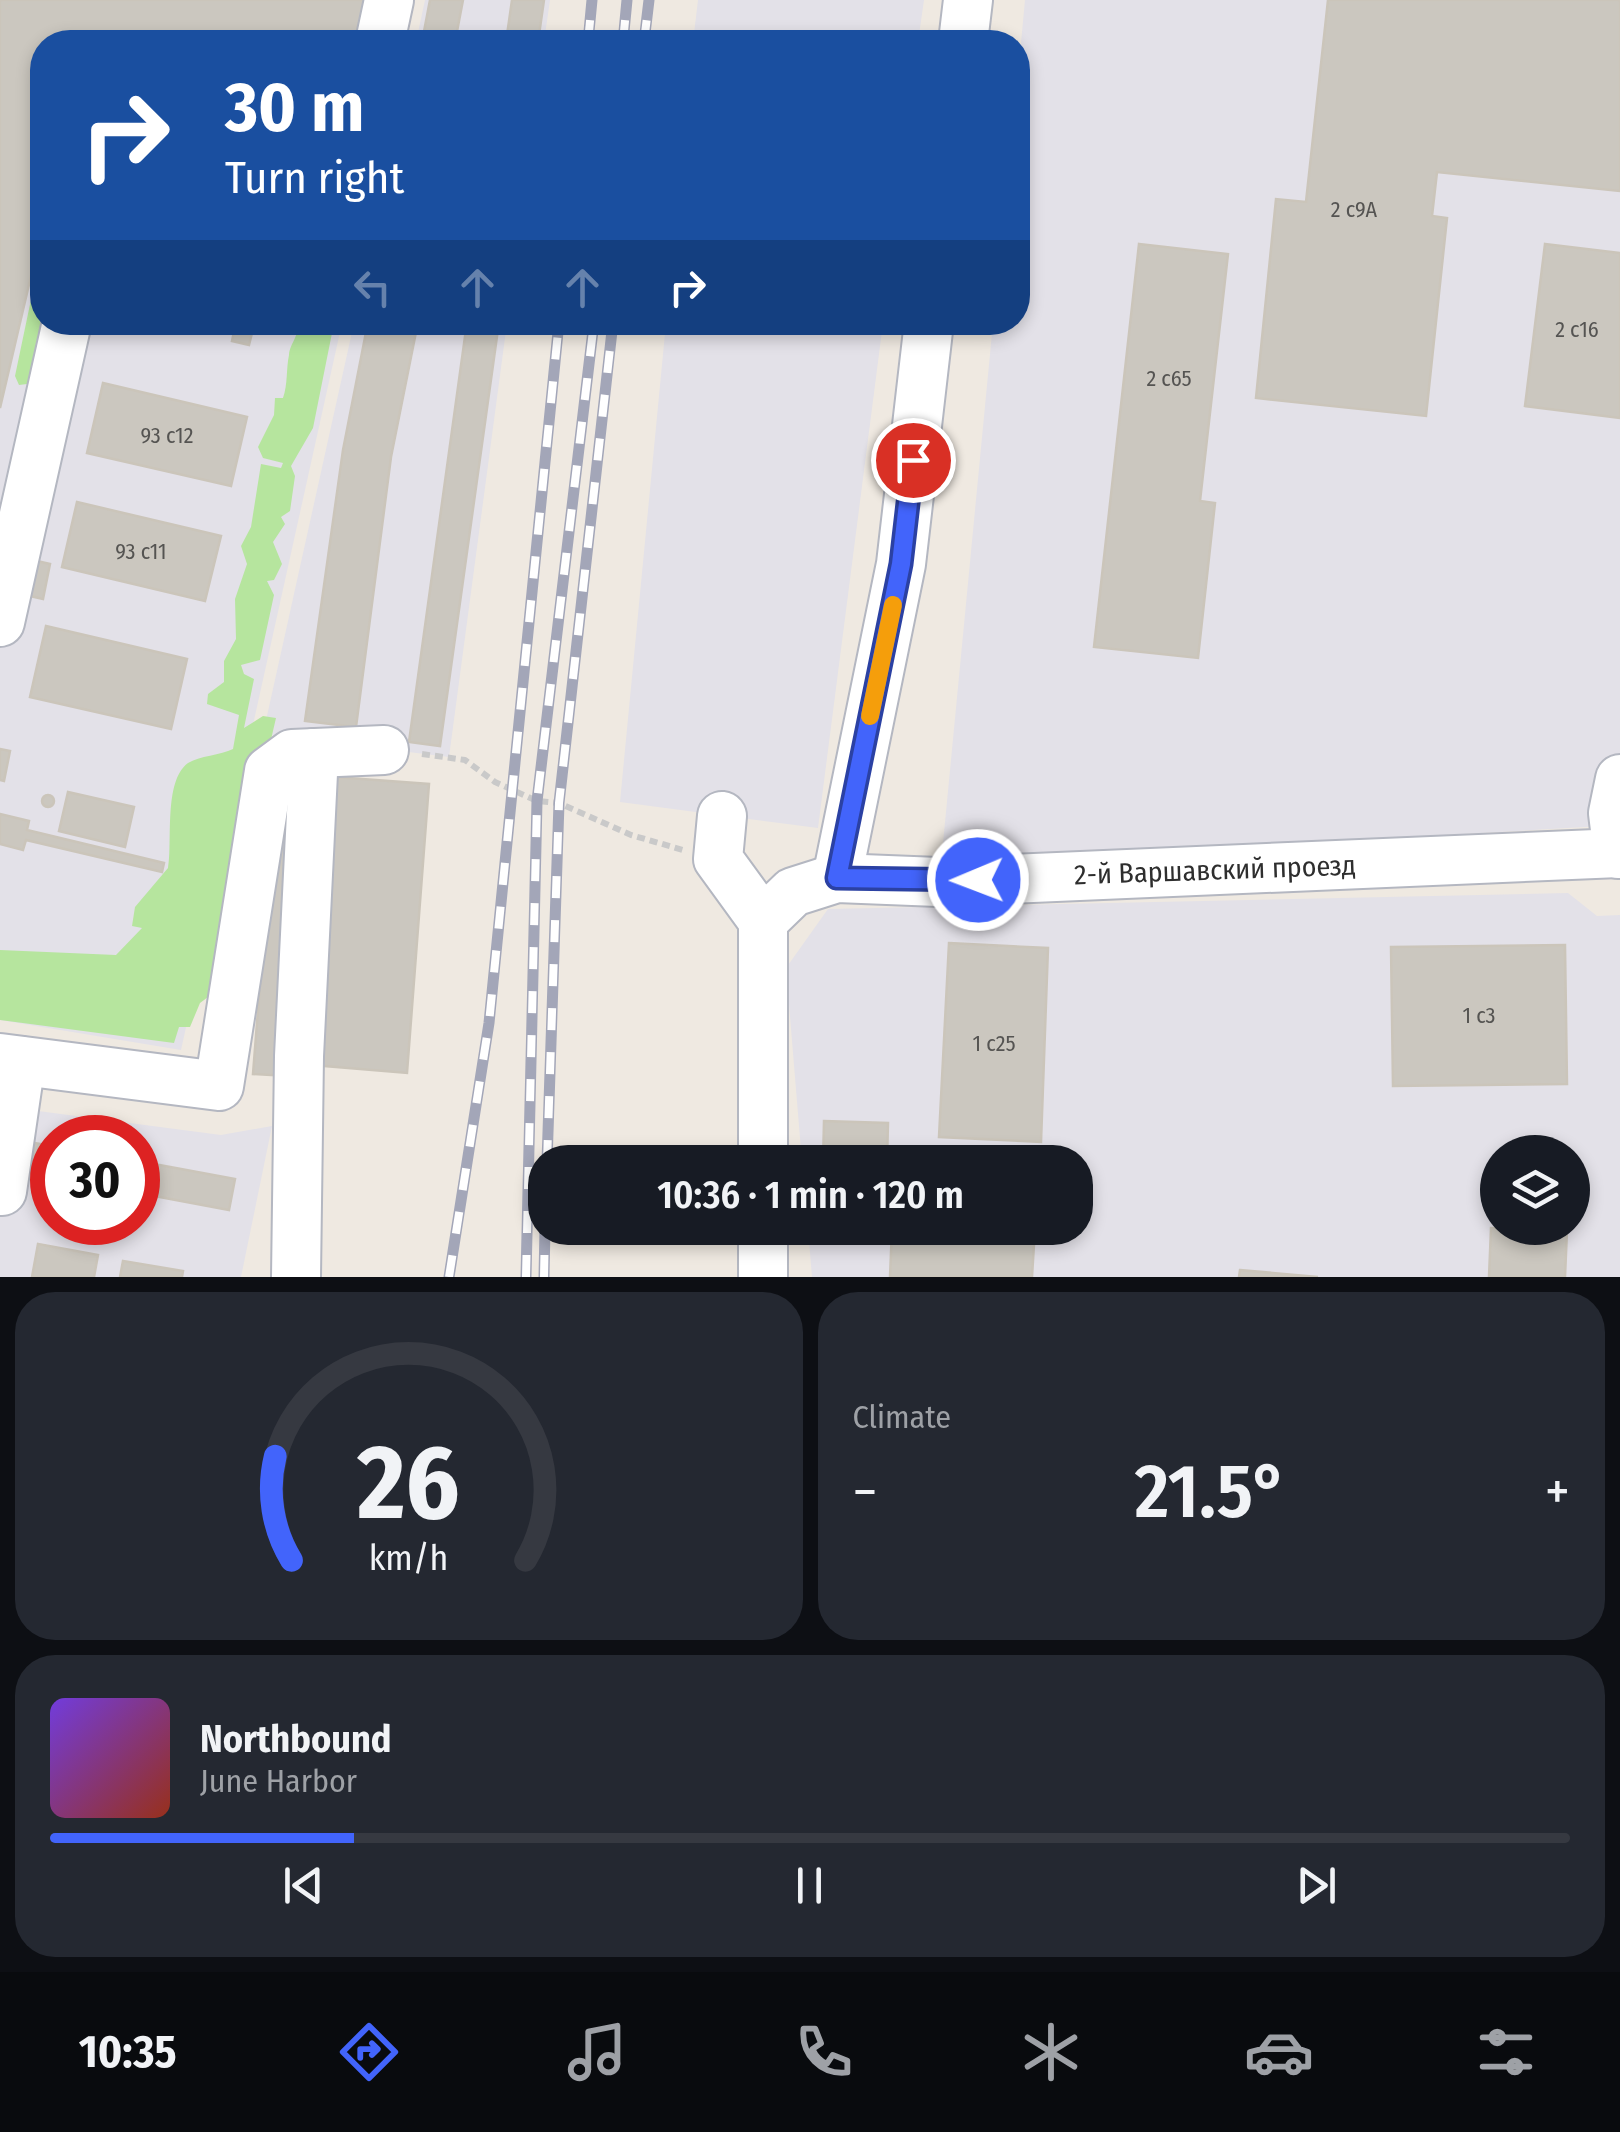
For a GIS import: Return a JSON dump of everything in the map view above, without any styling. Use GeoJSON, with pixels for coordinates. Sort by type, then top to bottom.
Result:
{"type":"FeatureCollection","features":[{"type":"Feature","properties":{"kind":"street"},"geometry":{"type":"LineString","coordinates":[[382,30],[388,0]]}},
{"type":"Feature","properties":{"kind":"street"},"geometry":{"type":"LineString","coordinates":[[964,30],[968,0]]}},
{"type":"Feature","properties":{"kind":"street"},"geometry":{"type":"LineString","coordinates":[[0,622],[64,335]]}},
{"type":"Feature","properties":{"kind":"street"},"geometry":{"type":"LineString","coordinates":[[837,878],[901,564],[928,335]]}},
{"type":"Feature","properties":{"kind":"street"},"geometry":{"type":"LineString","coordinates":[[285,763],[384,750]]}},
{"type":"Feature","properties":{"kind":"street"},"geometry":{"type":"LineString","coordinates":[[2,1191],[10,1059],[219,1086],[285,763]]}},
{"type":"Feature","properties":{"kind":"street"},"geometry":{"type":"LineString","coordinates":[[285,763],[300,1056],[296,1277]]}},
{"type":"Feature","properties":{"kind":"street"},"geometry":{"type":"LineString","coordinates":[[1619,853],[1613,813],[1620,779]]}},
{"type":"Feature","properties":{"kind":"street"},"geometry":{"type":"LineString","coordinates":[[720,838],[763,922],[763,1145]]}},
{"type":"Feature","properties":{"kind":"street","name":"2-й Варшавский проезд"},"geometry":{"type":"LineString","coordinates":[[763,922],[792,892],[837,878],[938,882],[1619,853]]}},
{"type":"Feature","properties":{"kind":"street"},"geometry":{"type":"LineString","coordinates":[[764,1245],[764,1277]]}},
{"type":"Feature","properties":{"kind":"path"},"geometry":{"type":"LineString","coordinates":[[384,750],[466,760],[495,782],[537,801],[559,802],[631,836],[720,838]]}},
{"type":"Feature","properties":{"kind":"shaded area"},"geometry":{"type":"Polygon","coordinates":[[[0,0],[412,0],[406,30],[30,30],[30,335],[339,335],[181,1050],[0,1020],[0,0]]]}},
{"type":"Feature","properties":{"kind":"shaded area"},"geometry":{"type":"Polygon","coordinates":[[[425,0],[550,0],[546,30],[419,30],[425,0]]]}},
{"type":"Feature","properties":{"kind":"shaded area"},"geometry":{"type":"Polygon","coordinates":[[[698,0],[924,0],[920,30],[694,30],[698,0]]]}},
{"type":"Feature","properties":{"kind":"shaded area"},"geometry":{"type":"Polygon","coordinates":[[[1025,0],[1620,0],[1620,825],[941,864],[992,335],[1030,335],[1030,30],[1022,30],[1025,0]]]}},
{"type":"Feature","properties":{"kind":"shaded area"},"geometry":{"type":"Polygon","coordinates":[[[351,335],[505,335],[449,757],[263,734],[351,335]]]}},
{"type":"Feature","properties":{"kind":"shaded area"},"geometry":{"type":"Polygon","coordinates":[[[665,335],[881,335],[818,828],[620,802],[665,335]]]}},
{"type":"Feature","properties":{"kind":"shaded area"},"geometry":{"type":"Polygon","coordinates":[[[1568,893],[1597,916],[1620,915],[1620,1277],[812,1277],[809,1245],[1093,1245],[1093,1145],[801,1145],[786,968],[828,909],[1568,893]]]}},
{"type":"Feature","properties":{"kind":"shaded area"},"geometry":{"type":"Polygon","coordinates":[[[0,1106],[69,1115],[30,1115],[30,1245],[160,1245],[160,1127],[221,1135],[272,1126],[241,1277],[0,1277],[0,1106]]]}},
{"type":"Feature","properties":{"kind":"green space"},"geometry":{"type":"Polygon","coordinates":[[[30,304],[30,335],[56,335],[43,382],[19,385],[15,376],[30,304]]]}},
{"type":"Feature","properties":{"kind":"green space"},"geometry":{"type":"Polygon","coordinates":[[[296,335],[332,335],[313,428],[291,466],[295,476],[290,511],[281,517],[285,524],[273,542],[282,564],[274,580],[267,581],[274,595],[260,660],[241,665],[244,674],[254,679],[244,728],[263,716],[276,718],[212,994],[200,1003],[190,1027],[179,1027],[174,1043],[0,1020],[0,950],[116,955],[142,928],[132,926],[135,907],[168,868],[172,798],[180,772],[188,763],[233,749],[239,715],[207,704],[208,694],[224,682],[224,661],[236,639],[235,599],[247,564],[241,546],[251,527],[261,464],[281,468],[283,463],[263,458],[258,447],[274,415],[275,398],[283,398],[296,335]]]}},
{"type":"Feature","properties":{"kind":"building"},"geometry":{"type":"Polygon","coordinates":[[[0,0],[365,0],[358,30],[30,30],[30,280],[0,408],[0,0]]]}},
{"type":"Feature","properties":{"kind":"building"},"geometry":{"type":"Polygon","coordinates":[[[430,0],[463,0],[457,30],[424,30],[430,0]]]}},
{"type":"Feature","properties":{"kind":"building"},"geometry":{"type":"Polygon","coordinates":[[[512,0],[544,0],[540,30],[508,30],[512,0]]]}},
{"type":"Feature","properties":{"kind":"building"},"geometry":{"type":"Polygon","coordinates":[[[1328,0],[1620,0],[1620,191],[1437,172],[1432,216],[1447,218],[1426,416],[1256,398],[1276,199],[1306,202],[1328,0]]]}},
{"type":"Feature","properties":{"kind":"building"},"geometry":{"type":"Polygon","coordinates":[[[1139,244],[1228,254],[1200,501],[1215,503],[1198,658],[1094,647],[1139,244]]]}},
{"type":"Feature","properties":{"kind":"building"},"geometry":{"type":"Polygon","coordinates":[[[1545,244],[1620,253],[1620,418],[1525,406],[1545,244]]]}},
{"type":"Feature","properties":{"kind":"building"},"geometry":{"type":"Polygon","coordinates":[[[233,335],[252,335],[249,345],[232,341],[233,335]]]}},
{"type":"Feature","properties":{"kind":"building"},"geometry":{"type":"Polygon","coordinates":[[[365,335],[415,335],[391,457],[356,727],[305,721],[343,450],[365,335]]]}},
{"type":"Feature","properties":{"kind":"building"},"geometry":{"type":"Polygon","coordinates":[[[465,335],[497,335],[440,746],[409,742],[465,335]]]}},
{"type":"Feature","properties":{"kind":"building"},"geometry":{"type":"Polygon","coordinates":[[[103,383],[247,417],[231,486],[87,453],[103,383]]]}},
{"type":"Feature","properties":{"kind":"building"},"geometry":{"type":"Polygon","coordinates":[[[77,502],[221,536],[205,601],[62,567],[77,502]]]}},
{"type":"Feature","properties":{"kind":"building"},"geometry":{"type":"Polygon","coordinates":[[[37,561],[50,564],[43,599],[30,596],[37,561]]]}},
{"type":"Feature","properties":{"kind":"building"},"geometry":{"type":"Polygon","coordinates":[[[46,626],[187,659],[171,729],[30,697],[46,626]]]}},
{"type":"Feature","properties":{"kind":"building"},"geometry":{"type":"Polygon","coordinates":[[[0,749],[10,751],[4,781],[0,780],[0,749]]]}},
{"type":"Feature","properties":{"kind":"building"},"geometry":{"type":"Polygon","coordinates":[[[335,777],[429,784],[407,1073],[313,1065],[335,777]]]}},
{"type":"Feature","properties":{"kind":"building"},"geometry":{"type":"Polygon","coordinates":[[[68,792],[134,807],[125,847],[59,831],[68,792]]]}},
{"type":"Feature","properties":{"kind":"building"},"geometry":{"type":"Polygon","coordinates":[[[275,793],[309,796],[287,1076],[253,1074],[275,793]]]}},
{"type":"Feature","properties":{"kind":"building"},"geometry":{"type":"Polygon","coordinates":[[[48,795],[54,801],[48,807],[42,801],[48,795]]]}},
{"type":"Feature","properties":{"kind":"building"},"geometry":{"type":"Polygon","coordinates":[[[0,814],[29,821],[27,830],[164,863],[162,872],[26,840],[23,850],[0,844],[0,814]]]}},
{"type":"Feature","properties":{"kind":"building"},"geometry":{"type":"Polygon","coordinates":[[[949,943],[1048,948],[1041,1142],[939,1137],[949,943]]]}},
{"type":"Feature","properties":{"kind":"building"},"geometry":{"type":"Polygon","coordinates":[[[1565,945],[1567,1084],[1393,1086],[1391,947],[1565,945]]]}},
{"type":"Feature","properties":{"kind":"building"},"geometry":{"type":"Polygon","coordinates":[[[824,1121],[888,1123],[887,1145],[823,1145],[824,1121]]]}},
{"type":"Feature","properties":{"kind":"building"},"geometry":{"type":"Polygon","coordinates":[[[29,1142],[30,1142],[30,1173],[24,1172],[29,1142]]]}},
{"type":"Feature","properties":{"kind":"building"},"geometry":{"type":"Polygon","coordinates":[[[160,1165],[235,1179],[229,1210],[160,1197],[160,1165]]]}},
{"type":"Feature","properties":{"kind":"building"},"geometry":{"type":"Polygon","coordinates":[[[38,1245],[98,1255],[94,1277],[32,1277],[38,1245]]]}},
{"type":"Feature","properties":{"kind":"building"},"geometry":{"type":"Polygon","coordinates":[[[891,1245],[1034,1245],[1032,1277],[890,1277],[891,1245]]]}},
{"type":"Feature","properties":{"kind":"building"},"geometry":{"type":"Polygon","coordinates":[[[1490,1245],[1566,1245],[1565,1277],[1489,1277],[1490,1245]]]}},
{"type":"Feature","properties":{"kind":"building"},"geometry":{"type":"Polygon","coordinates":[[[123,1261],[183,1271],[182,1277],[120,1277],[123,1261]]]}},
{"type":"Feature","properties":{"kind":"building"},"geometry":{"type":"Polygon","coordinates":[[[1240,1270],[1318,1277],[1239,1277],[1240,1270]]]}},
{"type":"Feature","properties":{"kind":"railway"},"geometry":{"type":"LineString","coordinates":[[589,30],[592,0]]}},
{"type":"Feature","properties":{"kind":"railway"},"geometry":{"type":"LineString","coordinates":[[624,30],[627,0]]}},
{"type":"Feature","properties":{"kind":"railway"},"geometry":{"type":"LineString","coordinates":[[645,30],[649,0]]}},
{"type":"Feature","properties":{"kind":"railway"},"geometry":{"type":"LineString","coordinates":[[449,1277],[489,1023],[558,335]]}},
{"type":"Feature","properties":{"kind":"railway"},"geometry":{"type":"LineString","coordinates":[[526,1277],[537,801],[592,335]]}},
{"type":"Feature","properties":{"kind":"railway"},"geometry":{"type":"LineString","coordinates":[[548,1145],[559,803],[612,335]]}},
{"type":"Feature","properties":{"kind":"railway"},"geometry":{"type":"LineString","coordinates":[[544,1277],[545,1245]]}},
{"type":"Feature","properties":{"kind":"slow traffic"},"geometry":{"type":"LineString","coordinates":[[870,716],[893,605]]}},
{"type":"Feature","properties":{"kind":"route"},"geometry":{"type":"LineString","coordinates":[[913,460],[901,564],[837,878],[978,880]]}}]}
